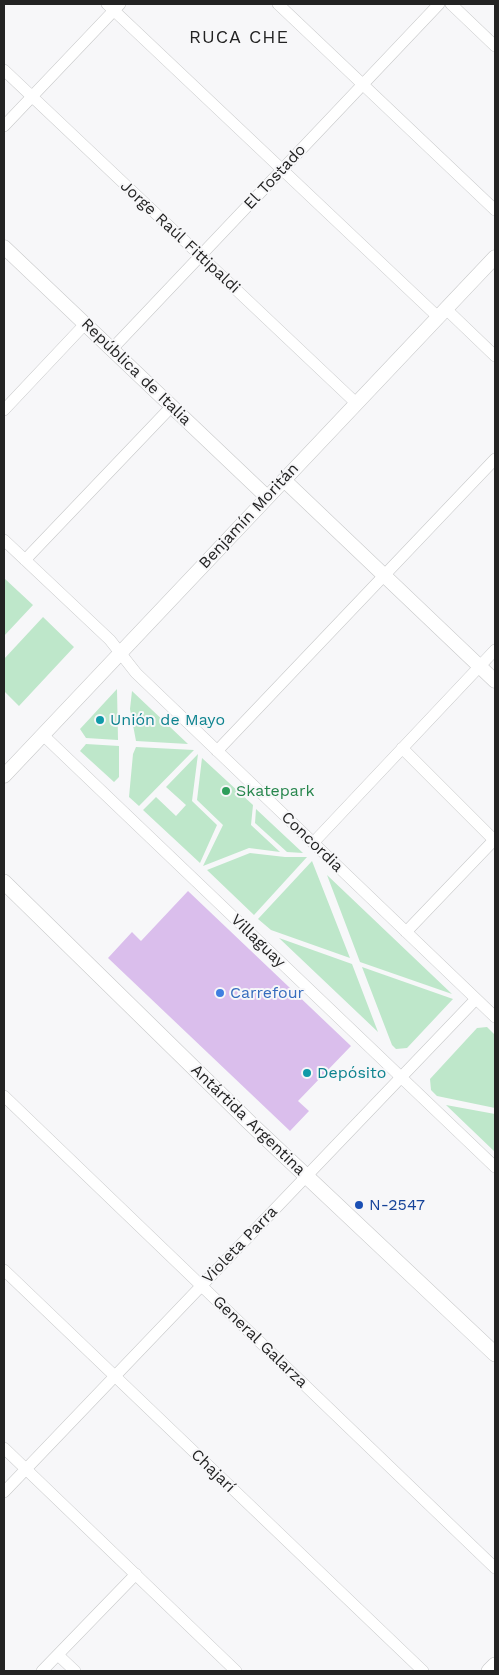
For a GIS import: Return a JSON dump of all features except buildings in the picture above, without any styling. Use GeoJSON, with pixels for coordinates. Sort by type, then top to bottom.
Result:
{"type":"FeatureCollection","features":[{"type":"Feature","properties":{"kind":"main road","name":"Antártida Argentina"},"geometry":{"type":"LineString","coordinates":[[4,882],[306,1176],[495,1354]]}},
{"type":"Feature","properties":{"kind":"main road"},"geometry":{"type":"LineString","coordinates":[[489,1671],[495,1665]]}},
{"type":"Feature","properties":{"kind":"street"},"geometry":{"type":"LineString","coordinates":[[278,4],[495,210]]}},
{"type":"Feature","properties":{"kind":"street","name":"El Tostado"},"geometry":{"type":"LineString","coordinates":[[112,349],[439,4]]}},
{"type":"Feature","properties":{"kind":"street"},"geometry":{"type":"LineString","coordinates":[[450,4],[495,46]]}},
{"type":"Feature","properties":{"kind":"street"},"geometry":{"type":"LineString","coordinates":[[4,126],[114,6],[282,170],[442,313],[495,356]]}},
{"type":"Feature","properties":{"kind":"street","name":"Jorge Raúl Fittipaldi"},"geometry":{"type":"LineString","coordinates":[[4,70],[356,403]]}},
{"type":"Feature","properties":{"kind":"street","name":"República de Italia"},"geometry":{"type":"LineString","coordinates":[[4,247],[268,497]]}},
{"type":"Feature","properties":{"kind":"street","name":"Benjamín Moritán"},"geometry":{"type":"LineString","coordinates":[[4,776],[495,257]]}},
{"type":"Feature","properties":{"kind":"street"},"geometry":{"type":"LineString","coordinates":[[4,410],[85,324]]}},
{"type":"Feature","properties":{"kind":"street"},"geometry":{"type":"LineString","coordinates":[[25,560],[172,406]]}},
{"type":"Feature","properties":{"kind":"street"},"geometry":{"type":"LineString","coordinates":[[217,751],[495,459]]}},
{"type":"Feature","properties":{"kind":"street"},"geometry":{"type":"LineString","coordinates":[[284,480],[495,681]]}},
{"type":"Feature","properties":{"kind":"street","name":"Concordia"},"geometry":{"type":"LineString","coordinates":[[4,540],[105,636],[130,668],[495,1017]]}},
{"type":"Feature","properties":{"kind":"street"},"geometry":{"type":"LineString","coordinates":[[313,843],[495,650]]}},
{"type":"Feature","properties":{"kind":"street","name":"Villaguay"},"geometry":{"type":"LineString","coordinates":[[43,735],[495,1167]]}},
{"type":"Feature","properties":{"kind":"street"},"geometry":{"type":"LineString","coordinates":[[402,748],[495,840],[406,932]]}},
{"type":"Feature","properties":{"kind":"street","name":"Violeta Parra"},"geometry":{"type":"LineString","coordinates":[[4,1492],[476,999]]}},
{"type":"Feature","properties":{"kind":"street","name":"General Galarza"},"geometry":{"type":"LineString","coordinates":[[4,1096],[495,1568]]}},
{"type":"Feature","properties":{"kind":"street","name":"Chajarí"},"geometry":{"type":"LineString","coordinates":[[4,1270],[423,1671]]}},
{"type":"Feature","properties":{"kind":"street"},"geometry":{"type":"LineString","coordinates":[[4,1448],[236,1671]]}},
{"type":"Feature","properties":{"kind":"street"},"geometry":{"type":"LineString","coordinates":[[42,1671],[136,1574]]}},
{"type":"Feature","properties":{"kind":"street"},"geometry":{"type":"LineString","coordinates":[[58,1655],[75,1671]]}},
{"type":"Feature","properties":{"kind":"green space"},"geometry":{"type":"Polygon","coordinates":[[[4,578],[33,605],[4,636],[4,578]]]}},
{"type":"Feature","properties":{"kind":"green space"},"geometry":{"type":"Polygon","coordinates":[[[43,617],[74,647],[19,706],[4,691],[4,659],[43,617]]]}},
{"type":"Feature","properties":{"kind":"green space"},"geometry":{"type":"Polygon","coordinates":[[[117,689],[118,740],[86,738],[80,729],[117,689]]]}},
{"type":"Feature","properties":{"kind":"green space"},"geometry":{"type":"Polygon","coordinates":[[[132,691],[188,744],[136,741],[130,709],[132,691]]]}},
{"type":"Feature","properties":{"kind":"green space"},"geometry":{"type":"Polygon","coordinates":[[[86,744],[119,746],[119,777],[114,782],[80,751],[86,744]]]}},
{"type":"Feature","properties":{"kind":"green space"},"geometry":{"type":"Polygon","coordinates":[[[136,747],[194,750],[139,806],[129,797],[133,754],[136,747]]]}},
{"type":"Feature","properties":{"kind":"green space"},"geometry":{"type":"Polygon","coordinates":[[[198,754],[192,801],[217,825],[200,863],[143,810],[156,797],[176,816],[186,805],[166,787],[198,754]]]}},
{"type":"Feature","properties":{"kind":"green space"},"geometry":{"type":"Polygon","coordinates":[[[202,758],[253,805],[251,825],[280,852],[249,848],[203,866],[223,825],[197,800],[202,758]]]}},
{"type":"Feature","properties":{"kind":"green space"},"geometry":{"type":"Polygon","coordinates":[[[256,809],[303,853],[287,852],[255,823],[256,809]]]}},
{"type":"Feature","properties":{"kind":"green space"},"geometry":{"type":"Polygon","coordinates":[[[250,853],[285,857],[307,857],[254,915],[207,870],[250,853]]]}},
{"type":"Feature","properties":{"kind":"green space"},"geometry":{"type":"Polygon","coordinates":[[[312,861],[350,958],[271,930],[258,919],[312,861]]]}},
{"type":"Feature","properties":{"kind":"green space"},"geometry":{"type":"Polygon","coordinates":[[[327,875],[452,994],[360,962],[327,875]]]}},
{"type":"Feature","properties":{"kind":"green space"},"geometry":{"type":"Polygon","coordinates":[[[279,938],[352,964],[378,1032],[279,938]]]}},
{"type":"Feature","properties":{"kind":"green space"},"geometry":{"type":"Polygon","coordinates":[[[362,967],[453,999],[407,1048],[396,1049],[392,1045],[362,967]]]}},
{"type":"Feature","properties":{"kind":"green space"},"geometry":{"type":"Polygon","coordinates":[[[487,1027],[495,1035],[495,1108],[437,1096],[431,1090],[430,1079],[477,1028],[487,1027]]]}},
{"type":"Feature","properties":{"kind":"green space"},"geometry":{"type":"Polygon","coordinates":[[[446,1105],[495,1114],[495,1152],[446,1105]]]}},
{"type":"Feature","properties":{"kind":"place","name":"Unión de Mayo"},"geometry":{"type":"Point","coordinates":[100,720]}},
{"type":"Feature","properties":{"kind":"place","name":"Skatepark"},"geometry":{"type":"Point","coordinates":[226,791]}},
{"type":"Feature","properties":{"kind":"place","name":"Carrefour"},"geometry":{"type":"Point","coordinates":[220,993]}},
{"type":"Feature","properties":{"kind":"place","name":"Depósito"},"geometry":{"type":"Point","coordinates":[307,1073]}},
{"type":"Feature","properties":{"kind":"place","name":"N-2547"},"geometry":{"type":"Point","coordinates":[359,1205]}},
{"type":"Feature","properties":{"kind":"district","name":"RUCA CHE"},"geometry":{"type":"Point","coordinates":[239,38]}}]}
